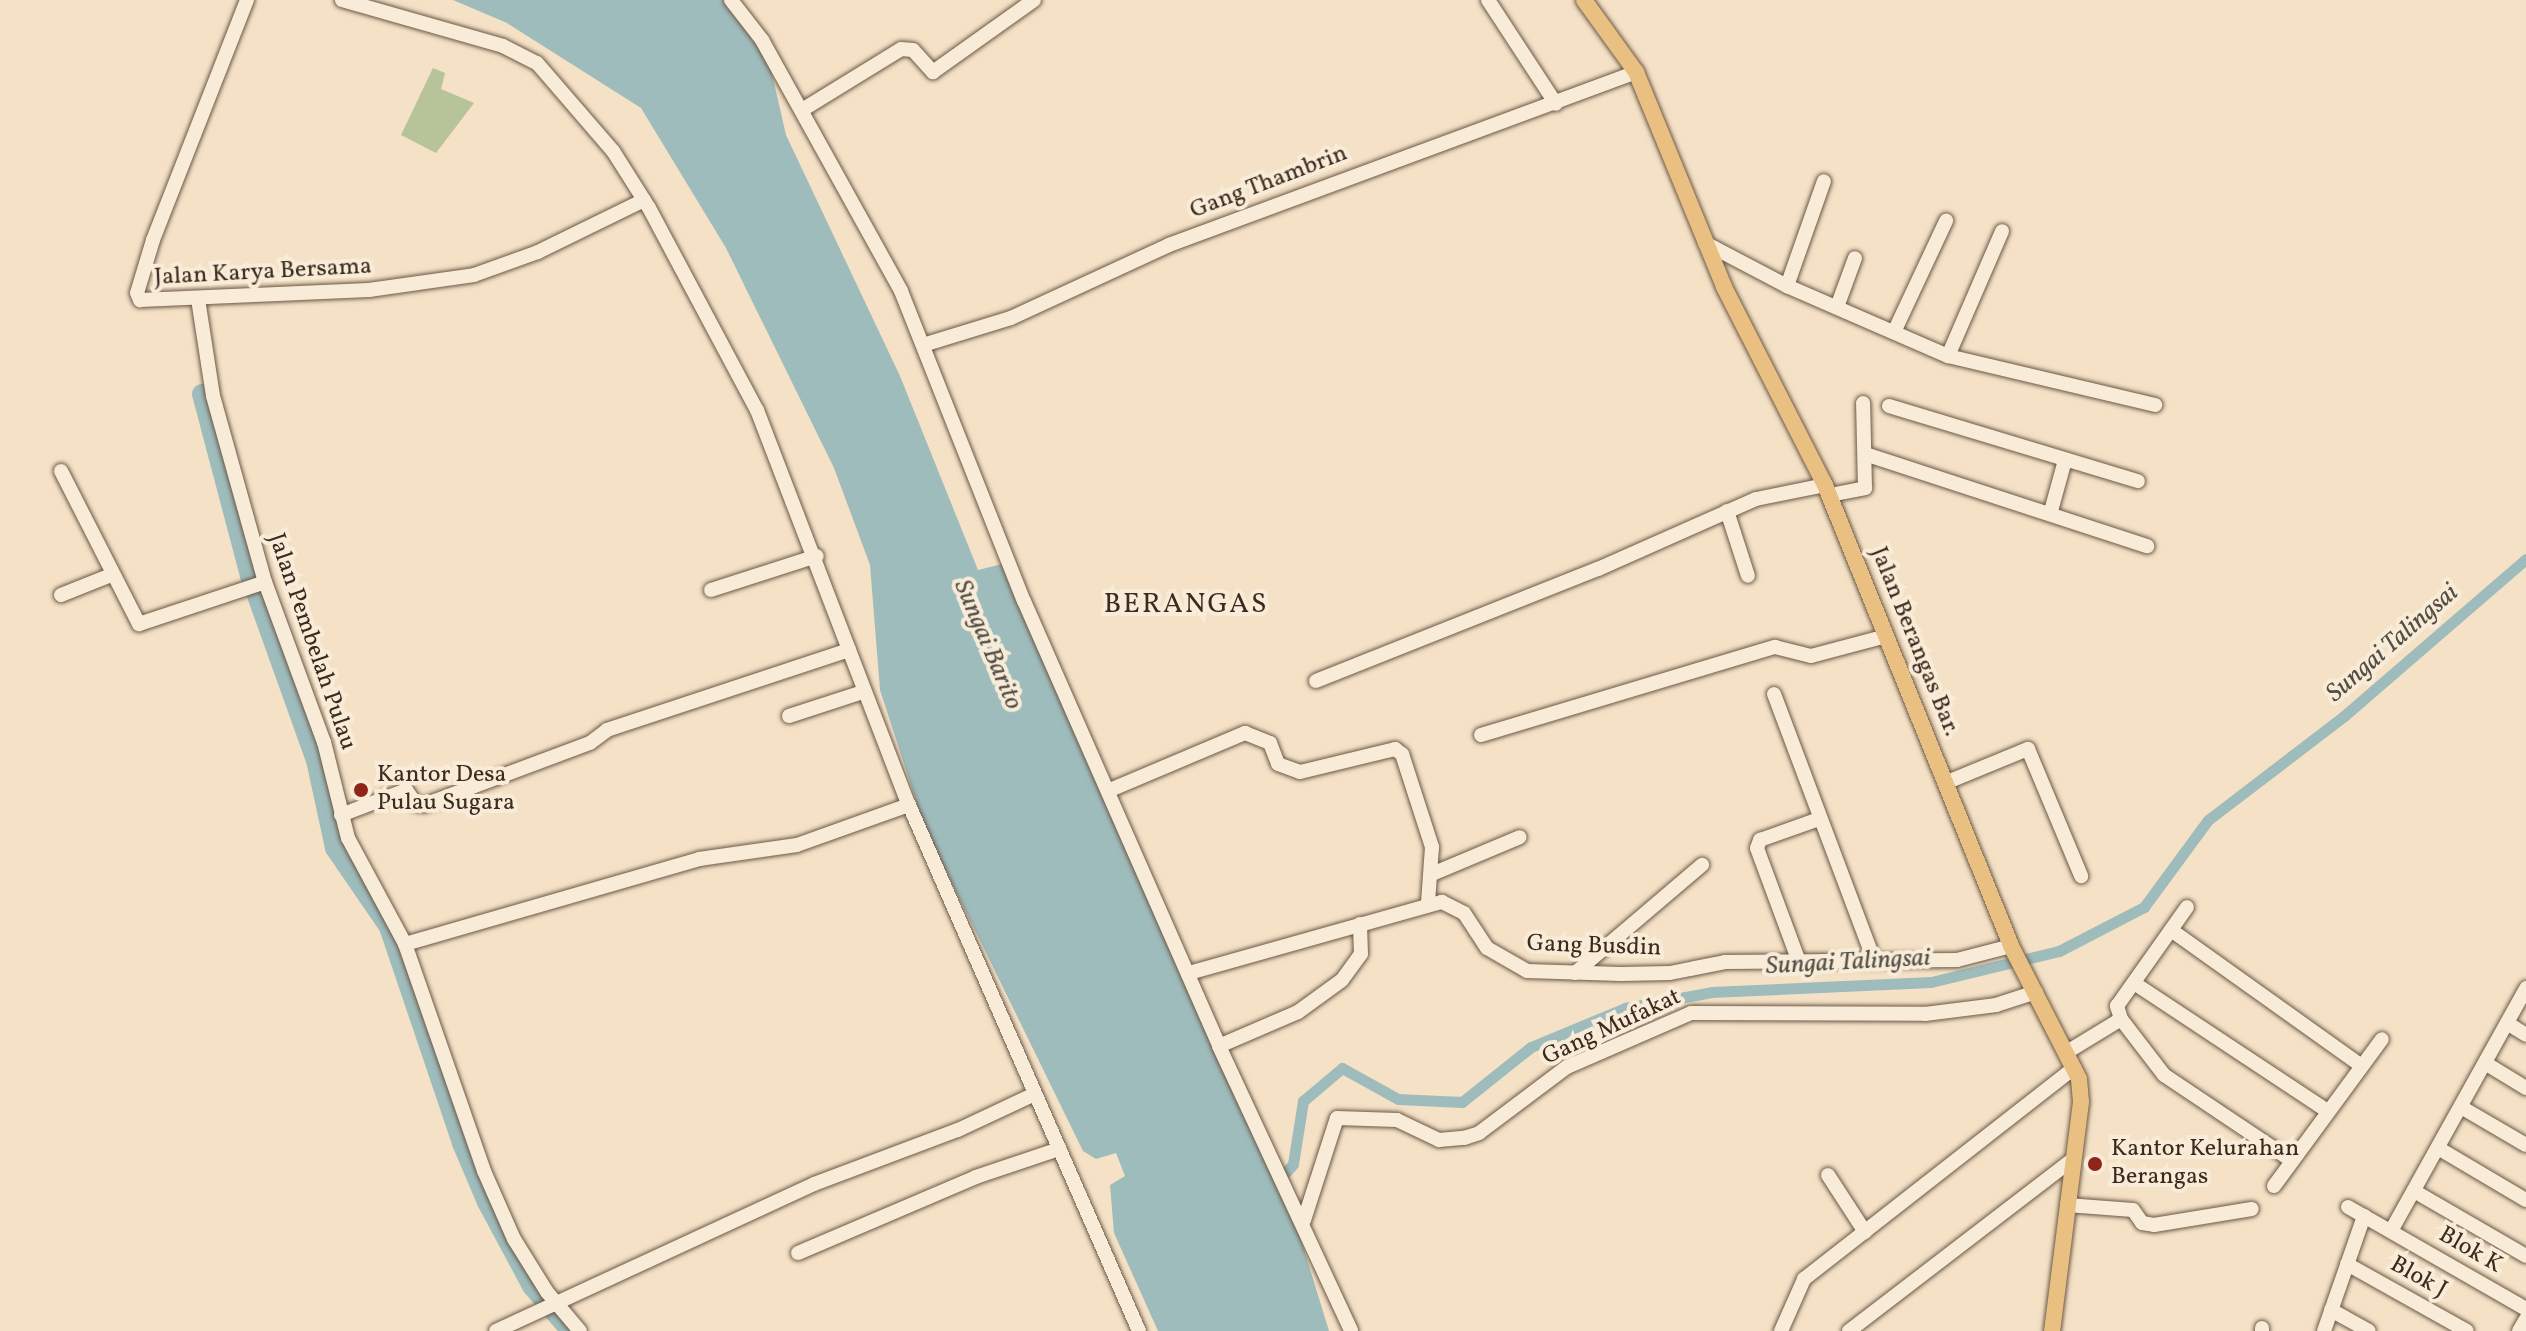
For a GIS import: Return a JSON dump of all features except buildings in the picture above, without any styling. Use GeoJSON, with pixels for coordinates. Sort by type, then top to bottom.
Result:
{"type":"FeatureCollection","features":[{"type":"Feature","properties":{"kind":"main road","name":"Jalan Berangas Bar."},"geometry":{"type":"LineString","coordinates":[[1584,0],[1636,72],[1705,243],[1827,490],[2013,950],[2074,1068],[2081,1094],[2052,1331]]}},
{"type":"Feature","properties":{"kind":"street","name":"Jalan Karya Bersama"},"geometry":{"type":"LineString","coordinates":[[247,0],[177,174],[137,293],[144,301],[369,290],[485,273],[644,200]]}},
{"type":"Feature","properties":{"kind":"street"},"geometry":{"type":"LineString","coordinates":[[342,0],[503,46],[537,63],[582,111],[644,200],[757,410],[817,556],[863,692],[909,805],[1139,1331]]}},
{"type":"Feature","properties":{"kind":"street"},"geometry":{"type":"LineString","coordinates":[[732,0],[802,110],[901,291],[1024,601],[1110,790],[1219,1046],[1302,1217],[1351,1331]]}},
{"type":"Feature","properties":{"kind":"street"},"geometry":{"type":"LineString","coordinates":[[802,110],[901,49],[913,50],[933,72],[1034,0]]}},
{"type":"Feature","properties":{"kind":"street"},"geometry":{"type":"LineString","coordinates":[[1488,0],[1556,104]]}},
{"type":"Feature","properties":{"kind":"street","name":"Gang Thambrin"},"geometry":{"type":"LineString","coordinates":[[923,345],[1026,312],[1169,245],[1636,72]]}},
{"type":"Feature","properties":{"kind":"street"},"geometry":{"type":"LineString","coordinates":[[1787,286],[1824,181]]}},
{"type":"Feature","properties":{"kind":"street"},"geometry":{"type":"LineString","coordinates":[[1894,332],[1946,221]]}},
{"type":"Feature","properties":{"kind":"street"},"geometry":{"type":"LineString","coordinates":[[1948,356],[2002,231]]}},
{"type":"Feature","properties":{"kind":"street"},"geometry":{"type":"LineString","coordinates":[[1705,243],[1787,286],[1948,356],[2155,405]]}},
{"type":"Feature","properties":{"kind":"street"},"geometry":{"type":"LineString","coordinates":[[1837,307],[1855,258]]}},
{"type":"Feature","properties":{"kind":"street","name":"Jalan Pembelah Pulau"},"geometry":{"type":"LineString","coordinates":[[198,299],[213,396],[256,585],[324,742],[341,815],[355,853],[405,944],[484,1171],[548,1304],[580,1331]]}},
{"type":"Feature","properties":{"kind":"street"},"geometry":{"type":"LineString","coordinates":[[1316,681],[1598,569],[1727,511],[1827,490],[1865,488],[1863,403]]}},
{"type":"Feature","properties":{"kind":"street"},"geometry":{"type":"LineString","coordinates":[[1889,406],[2138,481]]}},
{"type":"Feature","properties":{"kind":"street"},"geometry":{"type":"LineString","coordinates":[[1865,454],[2051,511],[2147,546]]}},
{"type":"Feature","properties":{"kind":"street"},"geometry":{"type":"LineString","coordinates":[[2051,511],[2065,460]]}},
{"type":"Feature","properties":{"kind":"street"},"geometry":{"type":"LineString","coordinates":[[61,471],[111,575],[139,624],[256,585]]}},
{"type":"Feature","properties":{"kind":"street"},"geometry":{"type":"LineString","coordinates":[[1727,511],[1748,576]]}},
{"type":"Feature","properties":{"kind":"street"},"geometry":{"type":"LineString","coordinates":[[711,590],[817,556]]}},
{"type":"Feature","properties":{"kind":"street"},"geometry":{"type":"LineString","coordinates":[[61,595],[111,575]]}},
{"type":"Feature","properties":{"kind":"street"},"geometry":{"type":"LineString","coordinates":[[1481,735],[1770,648],[1811,656],[1886,636]]}},
{"type":"Feature","properties":{"kind":"street"},"geometry":{"type":"LineString","coordinates":[[341,815],[406,790],[416,804],[424,805],[590,743],[607,730],[849,650]]}},
{"type":"Feature","properties":{"kind":"street"},"geometry":{"type":"LineString","coordinates":[[789,716],[863,692]]}},
{"type":"Feature","properties":{"kind":"street"},"geometry":{"type":"LineString","coordinates":[[1774,694],[1873,958]]}},
{"type":"Feature","properties":{"kind":"street"},"geometry":{"type":"LineString","coordinates":[[1110,790],[1245,733],[1270,743],[1278,764],[1300,772],[1395,749],[1402,754],[1432,847],[1428,903],[1189,973]]}},
{"type":"Feature","properties":{"kind":"street"},"geometry":{"type":"LineString","coordinates":[[1945,783],[2028,749],[2081,876]]}},
{"type":"Feature","properties":{"kind":"street"},"geometry":{"type":"LineString","coordinates":[[405,944],[699,859],[797,845],[909,805]]}},
{"type":"Feature","properties":{"kind":"street"},"geometry":{"type":"LineString","coordinates":[[1798,959],[1757,848],[1760,840],[1819,819]]}},
{"type":"Feature","properties":{"kind":"street"},"geometry":{"type":"LineString","coordinates":[[1432,874],[1520,837]]}},
{"type":"Feature","properties":{"kind":"street"},"geometry":{"type":"LineString","coordinates":[[1575,973],[1702,865]]}},
{"type":"Feature","properties":{"kind":"street","name":"Gang Busdin"},"geometry":{"type":"LineString","coordinates":[[1428,903],[1457,906],[1487,948],[1517,967],[1575,973],[1670,973],[1725,962],[1798,959],[1971,958],[2013,950]]}},
{"type":"Feature","properties":{"kind":"street"},"geometry":{"type":"LineString","coordinates":[[2187,907],[2117,1006],[2121,1019],[2164,1075],[2291,1160]]}},
{"type":"Feature","properties":{"kind":"street"},"geometry":{"type":"LineString","coordinates":[[1219,1046],[1298,1012],[1342,980],[1361,954],[1360,924]]}},
{"type":"Feature","properties":{"kind":"street"},"geometry":{"type":"LineString","coordinates":[[2171,930],[2359,1064]]}},
{"type":"Feature","properties":{"kind":"street"},"geometry":{"type":"LineString","coordinates":[[2134,983],[2326,1110]]}},
{"type":"Feature","properties":{"kind":"street","name":"Gang Mufakat"},"geometry":{"type":"LineString","coordinates":[[1302,1217],[1337,1118],[1397,1120],[1439,1140],[1464,1138],[1479,1133],[1567,1067],[1691,1013],[1925,1014],[1996,1005],[2033,987]]}},
{"type":"Feature","properties":{"kind":"street"},"geometry":{"type":"LineString","coordinates":[[2391,1231],[2526,988]]}},
{"type":"Feature","properties":{"kind":"street"},"geometry":{"type":"LineString","coordinates":[[2067,1052],[2121,1019]]}},
{"type":"Feature","properties":{"kind":"street"},"geometry":{"type":"LineString","coordinates":[[2507,1023],[2526,1035]]}},
{"type":"Feature","properties":{"kind":"street"},"geometry":{"type":"LineString","coordinates":[[2274,1186],[2359,1064],[2382,1039]]}},
{"type":"Feature","properties":{"kind":"street"},"geometry":{"type":"LineString","coordinates":[[2485,1063],[2526,1088]]}},
{"type":"Feature","properties":{"kind":"street"},"geometry":{"type":"LineString","coordinates":[[1781,1331],[1804,1279],[2074,1068]]}},
{"type":"Feature","properties":{"kind":"street"},"geometry":{"type":"LineString","coordinates":[[496,1331],[548,1304],[814,1184],[958,1130],[1035,1094]]}},
{"type":"Feature","properties":{"kind":"street"},"geometry":{"type":"LineString","coordinates":[[2461,1107],[2526,1145]]}},
{"type":"Feature","properties":{"kind":"street"},"geometry":{"type":"LineString","coordinates":[[2438,1148],[2526,1200]]}},
{"type":"Feature","properties":{"kind":"street"},"geometry":{"type":"LineString","coordinates":[[798,1253],[976,1177],[1059,1149]]}},
{"type":"Feature","properties":{"kind":"street"},"geometry":{"type":"LineString","coordinates":[[1849,1331],[2072,1160]]}},
{"type":"Feature","properties":{"kind":"street"},"geometry":{"type":"LineString","coordinates":[[1828,1175],[1865,1232]]}},
{"type":"Feature","properties":{"kind":"street"},"geometry":{"type":"LineString","coordinates":[[2414,1191],[2526,1256]]}},
{"type":"Feature","properties":{"kind":"street"},"geometry":{"type":"LineString","coordinates":[[2067,1205],[2133,1210],[2142,1223],[2154,1225],[2252,1209]]}},
{"type":"Feature","properties":{"kind":"street","name":"Blok K"},"geometry":{"type":"LineString","coordinates":[[2348,1207],[2526,1309]]}},
{"type":"Feature","properties":{"kind":"street"},"geometry":{"type":"LineString","coordinates":[[2324,1331],[2364,1216]]}},
{"type":"Feature","properties":{"kind":"street","name":"Blok J"},"geometry":{"type":"LineString","coordinates":[[2347,1264],[2467,1331]]}},
{"type":"Feature","properties":{"kind":"street"},"geometry":{"type":"LineString","coordinates":[[2331,1310],[2369,1331]]}},
{"type":"Feature","properties":{"kind":"street"},"geometry":{"type":"LineString","coordinates":[[2519,1331],[2526,1319]]}},
{"type":"Feature","properties":{"kind":"green space"},"geometry":{"type":"Polygon","coordinates":[[[433,68],[445,73],[441,89],[474,103],[436,153],[401,135],[433,68]]]}},
{"type":"Feature","properties":{"kind":"water","name":"Sungai Barito"},"geometry":{"type":"Polygon","coordinates":[[[453,0],[725,0],[770,65],[786,135],[900,376],[978,570],[1006,563],[1291,1207],[1329,1331],[1158,1331],[1114,1233],[1110,1185],[1125,1176],[1116,1153],[1096,1159],[1083,1151],[925,828],[880,690],[870,565],[834,468],[726,248],[641,108],[507,23],[453,0]]]}},
{"type":"Feature","properties":{"kind":"waterway"},"geometry":{"type":"LineString","coordinates":[[202,394],[250,576],[316,760],[335,848],[389,927],[462,1143],[487,1202],[532,1286],[571,1331]]}},
{"type":"Feature","properties":{"kind":"waterway","name":"Sungai Talingsai"},"geometry":{"type":"LineString","coordinates":[[1277,1182],[1293,1164],[1303,1101],[1342,1068],[1398,1099],[1462,1102],[1531,1047],[1625,1008],[1712,992],[1931,982],[2059,951],[2144,907],[2208,820],[2344,716],[2526,559]]}},
{"type":"Feature","properties":{"kind":"place","name":"Kantor Desa Pulau Sugara"},"geometry":{"type":"Point","coordinates":[361,790]}},
{"type":"Feature","properties":{"kind":"place","name":"Kantor Kelurahan Berangas"},"geometry":{"type":"Point","coordinates":[2095,1164]}},
{"type":"Feature","properties":{"kind":"district","name":"BERANGAS"},"geometry":{"type":"Point","coordinates":[1186,605]}}]}
